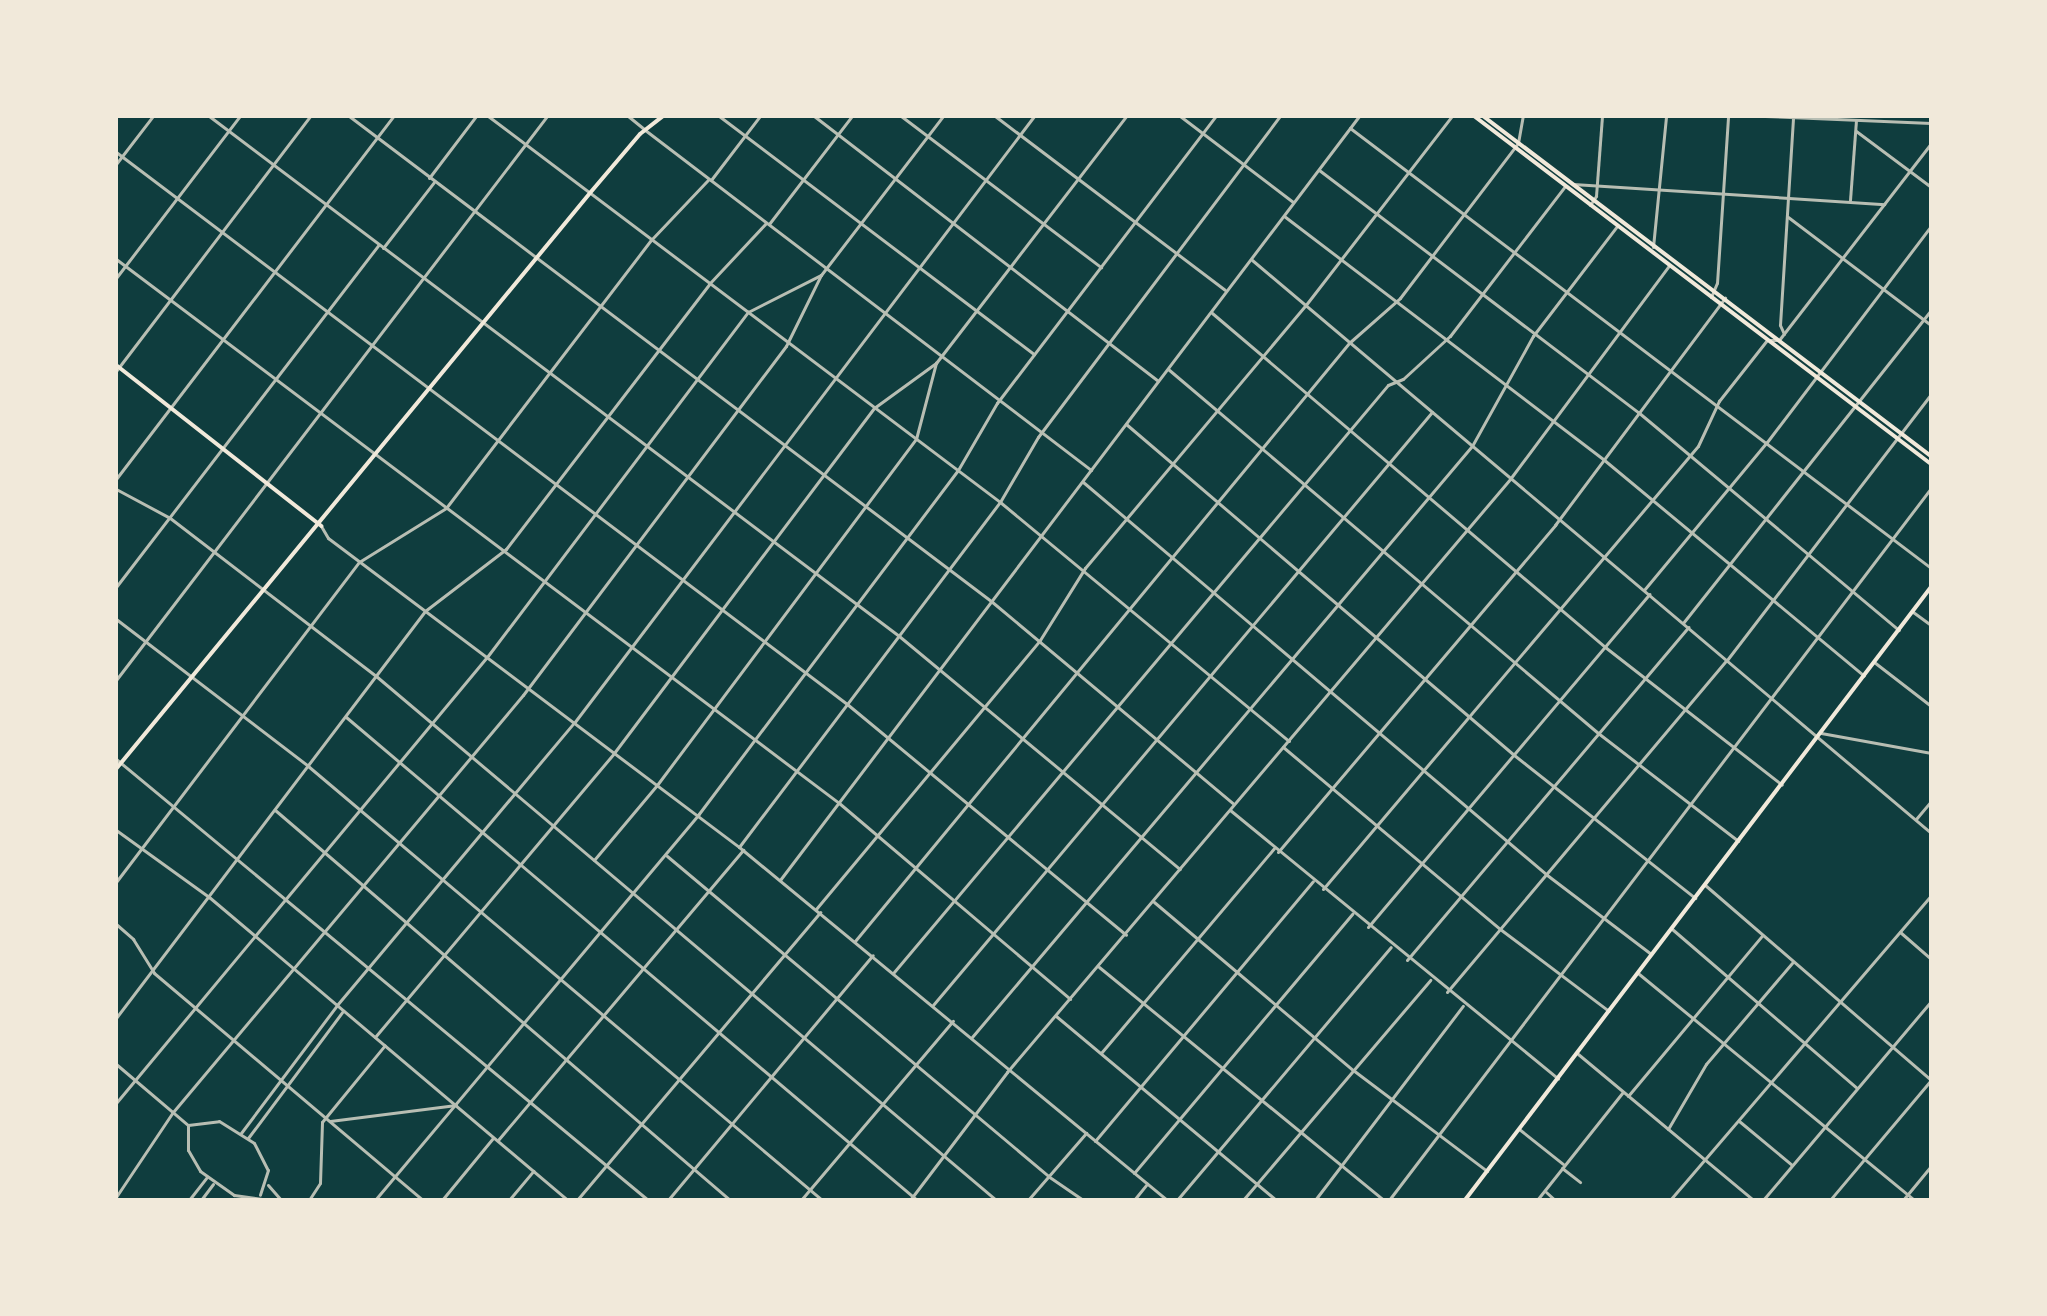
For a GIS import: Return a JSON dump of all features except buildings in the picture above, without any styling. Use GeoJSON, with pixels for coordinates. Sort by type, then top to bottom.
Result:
{"type":"FeatureCollection","features":[{"type":"Feature","properties":{"kind":"main road"},"geometry":{"type":"LineString","coordinates":[[116,769],[118,761],[193,678],[321,526],[590,193],[645,130],[663,116]]}},
{"type":"Feature","properties":{"kind":"main road"},"geometry":{"type":"LineString","coordinates":[[1474,116],[1573,184],[1617,226],[1716,291],[1931,464]]}},
{"type":"Feature","properties":{"kind":"main road"},"geometry":{"type":"LineString","coordinates":[[1483,116],[1565,186],[1592,202],[1652,248],[1669,266],[1816,377],[1931,456]]}},
{"type":"Feature","properties":{"kind":"main road"},"geometry":{"type":"LineString","coordinates":[[117,368],[269,481],[321,526]]}},
{"type":"Feature","properties":{"kind":"main road"},"geometry":{"type":"LineString","coordinates":[[1465,1200],[1931,587]]}},
{"type":"Feature","properties":{"kind":"street"},"geometry":{"type":"LineString","coordinates":[[116,164],[153,116]]}},
{"type":"Feature","properties":{"kind":"street"},"geometry":{"type":"LineString","coordinates":[[209,116],[899,636],[986,705],[1180,869]]}},
{"type":"Feature","properties":{"kind":"street"},"geometry":{"type":"LineString","coordinates":[[116,278],[240,116]]}},
{"type":"Feature","properties":{"kind":"street"},"geometry":{"type":"LineString","coordinates":[[117,368],[310,116]]}},
{"type":"Feature","properties":{"kind":"street"},"geometry":{"type":"LineString","coordinates":[[349,116],[991,601],[1234,804]]}},
{"type":"Feature","properties":{"kind":"street"},"geometry":{"type":"LineString","coordinates":[[116,479],[394,116]]}},
{"type":"Feature","properties":{"kind":"street"},"geometry":{"type":"LineString","coordinates":[[429,178],[476,116]]}},
{"type":"Feature","properties":{"kind":"street"},"geometry":{"type":"LineString","coordinates":[[488,116],[1085,568],[1289,741]]}},
{"type":"Feature","properties":{"kind":"street"},"geometry":{"type":"LineString","coordinates":[[116,680],[547,116]]}},
{"type":"Feature","properties":{"kind":"street"},"geometry":{"type":"LineString","coordinates":[[628,116],[1091,470]]}},
{"type":"Feature","properties":{"kind":"street"},"geometry":{"type":"LineString","coordinates":[[719,116],[1034,354]]}},
{"type":"Feature","properties":{"kind":"street"},"geometry":{"type":"LineString","coordinates":[[116,882],[172,803],[359,562],[446,508],[651,240],[709,180],[760,116]]}},
{"type":"Feature","properties":{"kind":"street"},"geometry":{"type":"LineString","coordinates":[[814,116],[1158,381]]}},
{"type":"Feature","properties":{"kind":"street"},"geometry":{"type":"LineString","coordinates":[[116,1018],[425,611],[504,551],[709,284],[767,224],[852,116]]}},
{"type":"Feature","properties":{"kind":"street"},"geometry":{"type":"LineString","coordinates":[[901,116],[1101,267]]}},
{"type":"Feature","properties":{"kind":"street"},"geometry":{"type":"LineString","coordinates":[[117,1199],[173,1112],[528,688],[788,343],[821,275],[943,116]]}},
{"type":"Feature","properties":{"kind":"street"},"geometry":{"type":"LineString","coordinates":[[995,116],[1226,291]]}},
{"type":"Feature","properties":{"kind":"street"},"geometry":{"type":"LineString","coordinates":[[241,1133],[337,1005],[574,723],[1034,116]]}},
{"type":"Feature","properties":{"kind":"street"},"geometry":{"type":"LineString","coordinates":[[375,1037],[614,753],[874,408],[936,363],[1126,116]]}},
{"type":"Feature","properties":{"kind":"street"},"geometry":{"type":"LineString","coordinates":[[1180,116],[1293,202]]}},
{"type":"Feature","properties":{"kind":"street"},"geometry":{"type":"LineString","coordinates":[[375,1200],[667,855],[958,470],[999,400],[1216,116]]}},
{"type":"Feature","properties":{"kind":"street"},"geometry":{"type":"LineString","coordinates":[[442,1200],[531,1101],[709,891],[1000,502],[1042,432],[1280,116]]}},
{"type":"Feature","properties":{"kind":"street"},"geometry":{"type":"LineString","coordinates":[[780,880],[1359,116]]}},
{"type":"Feature","properties":{"kind":"street"},"geometry":{"type":"LineString","coordinates":[[577,1200],[785,954],[877,835],[1040,640],[1085,568],[1305,306],[1452,116]]}},
{"type":"Feature","properties":{"kind":"street"},"geometry":{"type":"LineString","coordinates":[[855,941],[1078,673],[1129,605],[1349,343],[1397,301],[1517,145],[1523,116]]}},
{"type":"Feature","properties":{"kind":"street"},"geometry":{"type":"LineString","coordinates":[[1592,202],[1597,185],[1602,116]]}},
{"type":"Feature","properties":{"kind":"street"},"geometry":{"type":"LineString","coordinates":[[1652,248],[1661,188],[1666,116]]}},
{"type":"Feature","properties":{"kind":"street"},"geometry":{"type":"LineString","coordinates":[[1711,297],[1716,291],[1728,116]]}},
{"type":"Feature","properties":{"kind":"street"},"geometry":{"type":"LineString","coordinates":[[1765,116],[1931,123]]}},
{"type":"Feature","properties":{"kind":"street"},"geometry":{"type":"LineString","coordinates":[[1784,334],[1780,325],[1793,118]]}},
{"type":"Feature","properties":{"kind":"street"},"geometry":{"type":"LineString","coordinates":[[1850,200],[1856,120]]}},
{"type":"Feature","properties":{"kind":"street"},"geometry":{"type":"LineString","coordinates":[[1350,128],[1931,568]]}},
{"type":"Feature","properties":{"kind":"street"},"geometry":{"type":"LineString","coordinates":[[1856,131],[1931,187]]}},
{"type":"Feature","properties":{"kind":"street"},"geometry":{"type":"LineString","coordinates":[[1323,889],[1690,455],[1717,404],[1767,340],[1779,340],[1784,334],[1931,143]]}},
{"type":"Feature","properties":{"kind":"street"},"geometry":{"type":"LineString","coordinates":[[116,152],[847,704],[931,770],[1126,935]]}},
{"type":"Feature","properties":{"kind":"street"},"geometry":{"type":"LineString","coordinates":[[1318,169],[1638,412],[1899,630]]}},
{"type":"Feature","properties":{"kind":"street"},"geometry":{"type":"LineString","coordinates":[[383,248],[434,181]]}},
{"type":"Feature","properties":{"kind":"street"},"geometry":{"type":"LineString","coordinates":[[1573,184],[1884,204]]}},
{"type":"Feature","properties":{"kind":"street"},"geometry":{"type":"LineString","coordinates":[[894,972],[1352,430],[1396,382],[1447,340],[1565,186]]}},
{"type":"Feature","properties":{"kind":"street"},"geometry":{"type":"LineString","coordinates":[[1284,215],[1603,459],[1864,676]]}},
{"type":"Feature","properties":{"kind":"street"},"geometry":{"type":"LineString","coordinates":[[1787,217],[1931,325]]}},
{"type":"Feature","properties":{"kind":"street"},"geometry":{"type":"LineString","coordinates":[[972,1037],[1472,446],[1535,333],[1617,226]]}},
{"type":"Feature","properties":{"kind":"street"},"geometry":{"type":"LineString","coordinates":[[1644,590],[1767,442],[1931,226]]}},
{"type":"Feature","properties":{"kind":"street"},"geometry":{"type":"LineString","coordinates":[[116,587],[378,245]]}},
{"type":"Feature","properties":{"kind":"street"},"geometry":{"type":"LineString","coordinates":[[116,259],[839,803],[1070,999]]}},
{"type":"Feature","properties":{"kind":"street"},"geometry":{"type":"LineString","coordinates":[[1251,259],[1510,479],[1820,735],[1931,833]]}},
{"type":"Feature","properties":{"kind":"street"},"geometry":{"type":"LineString","coordinates":[[346,717],[913,1199],[1010,1069],[1510,479],[1586,372],[1669,266]]}},
{"type":"Feature","properties":{"kind":"street"},"geometry":{"type":"LineString","coordinates":[[116,1103],[487,657],[748,312],[821,275]]}},
{"type":"Feature","properties":{"kind":"street"},"geometry":{"type":"LineString","coordinates":[[1278,852],[1559,519],[1725,298]]}},
{"type":"Feature","properties":{"kind":"street"},"geometry":{"type":"LineString","coordinates":[[1683,623],[1769,521],[1931,310]]}},
{"type":"Feature","properties":{"kind":"street"},"geometry":{"type":"LineString","coordinates":[[1210,312],[1559,609],[1684,712],[1782,785]]}},
{"type":"Feature","properties":{"kind":"street"},"geometry":{"type":"LineString","coordinates":[[594,860],[657,785],[916,439],[936,363]]}},
{"type":"Feature","properties":{"kind":"street"},"geometry":{"type":"LineString","coordinates":[[1168,368],[1598,733],[1738,841]]}},
{"type":"Feature","properties":{"kind":"street"},"geometry":{"type":"LineString","coordinates":[[1447,992],[1727,660],[1931,394]]}},
{"type":"Feature","properties":{"kind":"street"},"geometry":{"type":"LineString","coordinates":[[933,1005],[1432,412]]}},
{"type":"Feature","properties":{"kind":"street"},"geometry":{"type":"LineString","coordinates":[[1126,424],[1553,788],[1695,898]]}},
{"type":"Feature","properties":{"kind":"street"},"geometry":{"type":"LineString","coordinates":[[1083,482],[1547,875],[1651,954]]}},
{"type":"Feature","properties":{"kind":"street"},"geometry":{"type":"LineString","coordinates":[[1099,967],[1298,1134],[1386,1200],[1931,488]]}},
{"type":"Feature","properties":{"kind":"street"},"geometry":{"type":"LineString","coordinates":[[116,489],[170,518],[376,676],[996,1200]]}},
{"type":"Feature","properties":{"kind":"street"},"geometry":{"type":"LineString","coordinates":[[321,526],[328,538],[359,562],[741,848],[1167,1200]]}},
{"type":"Feature","properties":{"kind":"street"},"geometry":{"type":"LineString","coordinates":[[1368,927],[1649,594]]}},
{"type":"Feature","properties":{"kind":"street"},"geometry":{"type":"LineString","coordinates":[[1913,612],[1931,625]]}},
{"type":"Feature","properties":{"kind":"street"},"geometry":{"type":"LineString","coordinates":[[116,619],[308,766],[822,1200]]}},
{"type":"Feature","properties":{"kind":"street"},"geometry":{"type":"LineString","coordinates":[[1407,960],[1688,627]]}},
{"type":"Feature","properties":{"kind":"street"},"geometry":{"type":"LineString","coordinates":[[1874,662],[1931,706]]}},
{"type":"Feature","properties":{"kind":"street"},"geometry":{"type":"LineString","coordinates":[[1820,735],[1931,753]]}},
{"type":"Feature","properties":{"kind":"street"},"geometry":{"type":"LineString","coordinates":[[1834,750],[1839,738]]}},
{"type":"Feature","properties":{"kind":"street"},"geometry":{"type":"LineString","coordinates":[[1283,747],[1460,897],[1609,1011]]}},
{"type":"Feature","properties":{"kind":"street"},"geometry":{"type":"LineString","coordinates":[[118,761],[239,857],[648,1200]]}},
{"type":"Feature","properties":{"kind":"street"},"geometry":{"type":"LineString","coordinates":[[1916,819],[1931,801]]}},
{"type":"Feature","properties":{"kind":"street"},"geometry":{"type":"LineString","coordinates":[[275,810],[730,1200]]}},
{"type":"Feature","properties":{"kind":"street"},"geometry":{"type":"LineString","coordinates":[[1230,810],[1391,947],[1558,1078]]}},
{"type":"Feature","properties":{"kind":"street"},"geometry":{"type":"LineString","coordinates":[[116,830],[141,845],[209,897],[568,1200]]}},
{"type":"Feature","properties":{"kind":"street"},"geometry":{"type":"LineString","coordinates":[[1101,1053],[1274,848]]}},
{"type":"Feature","properties":{"kind":"street"},"geometry":{"type":"LineString","coordinates":[[667,855],[1048,1176],[1083,1200]]}},
{"type":"Feature","properties":{"kind":"street"},"geometry":{"type":"LineString","coordinates":[[1095,1141],[1313,881]]}},
{"type":"Feature","properties":{"kind":"street"},"geometry":{"type":"LineString","coordinates":[[1705,885],[1931,1080],[1830,1200]]}},
{"type":"Feature","properties":{"kind":"street"},"geometry":{"type":"LineString","coordinates":[[1670,1200],[1931,896]]}},
{"type":"Feature","properties":{"kind":"street"},"geometry":{"type":"LineString","coordinates":[[1154,902],[1353,1070],[1487,1171]]}},
{"type":"Feature","properties":{"kind":"street"},"geometry":{"type":"LineString","coordinates":[[1134,1173],[1352,914]]}},
{"type":"Feature","properties":{"kind":"street"},"geometry":{"type":"LineString","coordinates":[[116,924],[133,939],[153,971],[194,1008],[423,1200]]}},
{"type":"Feature","properties":{"kind":"street"},"geometry":{"type":"LineString","coordinates":[[1671,929],[1857,1088]]}},
{"type":"Feature","properties":{"kind":"street"},"geometry":{"type":"LineString","coordinates":[[1900,932],[1931,959]]}},
{"type":"Feature","properties":{"kind":"street"},"geometry":{"type":"LineString","coordinates":[[1628,1096],[1762,935]]}},
{"type":"Feature","properties":{"kind":"street"},"geometry":{"type":"LineString","coordinates":[[1177,1200],[1391,947]]}},
{"type":"Feature","properties":{"kind":"street"},"geometry":{"type":"LineString","coordinates":[[668,1200],[873,955]]}},
{"type":"Feature","properties":{"kind":"street"},"geometry":{"type":"LineString","coordinates":[[1668,1129],[1723,1043],[1793,962]]}},
{"type":"Feature","properties":{"kind":"street"},"geometry":{"type":"LineString","coordinates":[[1638,973],[1914,1200]]}},
{"type":"Feature","properties":{"kind":"street"},"geometry":{"type":"LineString","coordinates":[[1243,1200],[1431,979]]}},
{"type":"Feature","properties":{"kind":"street"},"geometry":{"type":"LineString","coordinates":[[1763,1200],[1931,1001]]}},
{"type":"Feature","properties":{"kind":"street"},"geometry":{"type":"LineString","coordinates":[[1315,1200],[1464,1006]]}},
{"type":"Feature","properties":{"kind":"street"},"geometry":{"type":"LineString","coordinates":[[248,1138],[343,1011]]}},
{"type":"Feature","properties":{"kind":"street"},"geometry":{"type":"LineString","coordinates":[[1056,1016],[1276,1200]]}},
{"type":"Feature","properties":{"kind":"street"},"geometry":{"type":"LineString","coordinates":[[801,1200],[953,1021]]}},
{"type":"Feature","properties":{"kind":"street"},"geometry":{"type":"LineString","coordinates":[[309,1200],[320,1183],[319,1132],[326,1117],[385,1045]]}},
{"type":"Feature","properties":{"kind":"street"},"geometry":{"type":"LineString","coordinates":[[1577,1053],[1753,1200]]}},
{"type":"Feature","properties":{"kind":"street"},"geometry":{"type":"LineString","coordinates":[[116,1064],[188,1125],[188,1150],[207,1177],[234,1195],[260,1195],[269,1200]]}},
{"type":"Feature","properties":{"kind":"street"},"geometry":{"type":"LineString","coordinates":[[1537,1200],[1623,1092]]}},
{"type":"Feature","properties":{"kind":"street"},"geometry":{"type":"LineString","coordinates":[[330,1121],[456,1105]]}},
{"type":"Feature","properties":{"kind":"street"},"geometry":{"type":"LineString","coordinates":[[440,1109],[446,1115]]}},
{"type":"Feature","properties":{"kind":"street"},"geometry":{"type":"LineString","coordinates":[[188,1125],[213,1120],[248,1138],[265,1159],[267,1184],[281,1200]]}},
{"type":"Feature","properties":{"kind":"street"},"geometry":{"type":"LineString","coordinates":[[1739,1121],[1792,1165]]}},
{"type":"Feature","properties":{"kind":"street"},"geometry":{"type":"LineString","coordinates":[[1519,1129],[1580,1182]]}},
{"type":"Feature","properties":{"kind":"street"},"geometry":{"type":"LineString","coordinates":[[1028,1200],[1086,1133]]}},
{"type":"Feature","properties":{"kind":"street"},"geometry":{"type":"LineString","coordinates":[[1903,1200],[1931,1166]]}},
{"type":"Feature","properties":{"kind":"street"},"geometry":{"type":"LineString","coordinates":[[509,1200],[533,1171]]}},
{"type":"Feature","properties":{"kind":"street"},"geometry":{"type":"LineString","coordinates":[[189,1200],[207,1177]]}},
{"type":"Feature","properties":{"kind":"street"},"geometry":{"type":"LineString","coordinates":[[201,1200],[214,1183]]}},
{"type":"Feature","properties":{"kind":"street"},"geometry":{"type":"LineString","coordinates":[[260,1195],[267,1184]]}},
{"type":"Feature","properties":{"kind":"street"},"geometry":{"type":"LineString","coordinates":[[1134,1200],[1147,1184]]}},
{"type":"Feature","properties":{"kind":"street"},"geometry":{"type":"LineString","coordinates":[[1544,1191],[1555,1200]]}}]}
